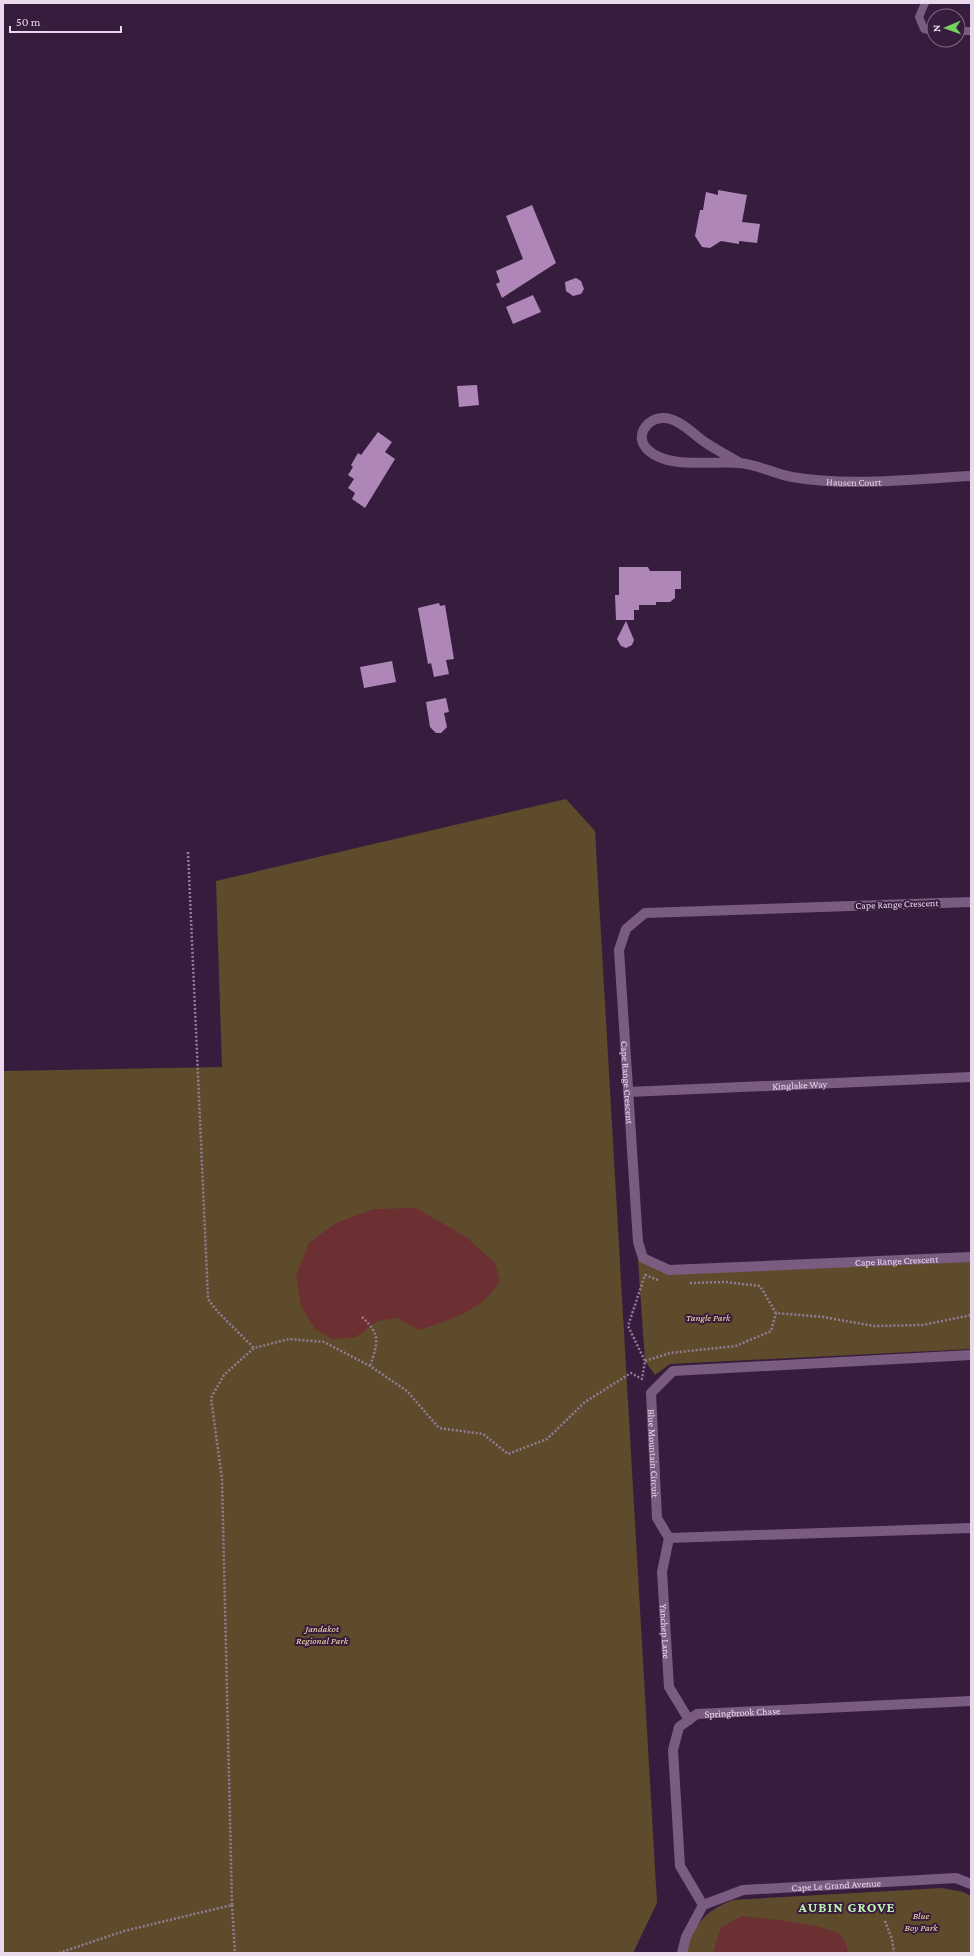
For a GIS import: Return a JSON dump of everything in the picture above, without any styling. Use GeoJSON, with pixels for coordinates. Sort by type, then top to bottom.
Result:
{"type":"FeatureCollection","features":[{"type":"Feature","properties":{"kind":"street","name":"Hausen Court"},"geometry":{"type":"LineString","coordinates":[[740,462],[693,464],[662,457],[648,450],[643,443],[642,433],[645,425],[654,418],[666,418],[678,422],[706,443],[740,462],[792,477],[868,481],[971,476]]}},
{"type":"Feature","properties":{"kind":"street","name":"Cape Range Crescent"},"geometry":{"type":"LineString","coordinates":[[971,902],[645,913],[626,929],[619,950],[638,1242],[643,1258],[670,1270],[971,1257]]}},
{"type":"Feature","properties":{"kind":"street","name":"Kinglake Way"},"geometry":{"type":"LineString","coordinates":[[628,1092],[971,1077]]}},
{"type":"Feature","properties":{"kind":"street","name":"Blue Mountain Circuit"},"geometry":{"type":"LineString","coordinates":[[669,1538],[657,1518],[651,1393],[673,1371],[971,1355]]}},
{"type":"Feature","properties":{"kind":"street"},"geometry":{"type":"LineString","coordinates":[[669,1538],[971,1528]]}},
{"type":"Feature","properties":{"kind":"street","name":"Yanchep Lane"},"geometry":{"type":"LineString","coordinates":[[669,1538],[662,1572],[669,1687],[689,1720]]}},
{"type":"Feature","properties":{"kind":"street","name":"Springbrook Chase"},"geometry":{"type":"LineString","coordinates":[[689,1720],[697,1714],[971,1701]]}},
{"type":"Feature","properties":{"kind":"street"},"geometry":{"type":"LineString","coordinates":[[682,1953],[686,1937],[703,1905],[680,1866],[673,1750],[679,1727],[689,1720]]}},
{"type":"Feature","properties":{"kind":"street","name":"Cape Le Grand Avenue"},"geometry":{"type":"LineString","coordinates":[[703,1905],[743,1890],[956,1878],[971,1884]]}},
{"type":"Feature","properties":{"kind":"lane"},"geometry":{"type":"LineString","coordinates":[[926,3],[919,17],[924,29],[926,29]]}},
{"type":"Feature","properties":{"kind":"path"},"geometry":{"type":"LineString","coordinates":[[188,852],[208,1299],[217,1311],[254,1348]]}},
{"type":"Feature","properties":{"kind":"path"},"geometry":{"type":"LineString","coordinates":[[235,1953],[232,1905],[222,1479],[211,1398],[224,1375],[254,1348],[289,1339],[324,1342],[370,1366],[407,1391],[440,1428],[484,1434],[508,1454],[547,1438],[584,1402],[631,1373],[642,1379],[646,1361],[628,1326],[645,1275],[660,1281]]}},
{"type":"Feature","properties":{"kind":"path"},"geometry":{"type":"LineString","coordinates":[[646,1361],[670,1353],[736,1346],[771,1330],[776,1313],[760,1286],[725,1282],[689,1283]]}},
{"type":"Feature","properties":{"kind":"path"},"geometry":{"type":"LineString","coordinates":[[776,1313],[823,1316],[874,1326],[924,1325],[970,1316]]}},
{"type":"Feature","properties":{"kind":"path"},"geometry":{"type":"LineString","coordinates":[[362,1317],[374,1327],[376,1336],[375,1350],[370,1366]]}},
{"type":"Feature","properties":{"kind":"path"},"geometry":{"type":"LineString","coordinates":[[59,1953],[124,1931],[232,1905]]}},
{"type":"Feature","properties":{"kind":"path"},"geometry":{"type":"LineString","coordinates":[[885,1921],[892,1939],[894,1953]]}},
{"type":"Feature","properties":{"kind":"green space","name":"Jandakot Regional Park"},"geometry":{"type":"Polygon","coordinates":[[[566,799],[595,831],[657,1903],[633,1953],[3,1953],[3,1071],[222,1067],[216,881],[566,799]]]}},
{"type":"Feature","properties":{"kind":"green space","name":"Tangle Park"},"geometry":{"type":"Polygon","coordinates":[[[638,1260],[668,1274],[971,1261],[971,1349],[670,1364],[655,1375],[645,1361],[638,1260]]]}},
{"type":"Feature","properties":{"kind":"green space","name":"Blue Boy Park"},"geometry":{"type":"Polygon","coordinates":[[[942,1888],[963,1892],[971,1896],[971,1953],[686,1953],[692,1934],[702,1920],[715,1909],[733,1900],[942,1888]]]}},
{"type":"Feature","properties":{"kind":"shaded area"},"geometry":{"type":"Polygon","coordinates":[[[416,1208],[466,1237],[495,1263],[500,1280],[489,1296],[480,1304],[464,1313],[419,1330],[397,1318],[377,1321],[356,1337],[333,1339],[315,1329],[301,1306],[296,1276],[309,1243],[336,1223],[374,1209],[416,1208]]]}},
{"type":"Feature","properties":{"kind":"shaded area"},"geometry":{"type":"Polygon","coordinates":[[[742,1916],[779,1920],[823,1928],[841,1936],[846,1944],[848,1953],[713,1953],[721,1927],[742,1916]]]}},
{"type":"Feature","properties":{"kind":"building"},"geometry":{"type":"Polygon","coordinates":[[[718,190],[747,195],[742,222],[760,224],[757,243],[739,241],[739,244],[721,241],[710,248],[702,247],[695,236],[700,210],[703,210],[706,192],[718,195],[718,190]]]}},
{"type":"Feature","properties":{"kind":"building"},"geometry":{"type":"Polygon","coordinates":[[[532,205],[556,263],[502,298],[496,284],[500,282],[496,271],[523,259],[506,216],[532,205]]]}},
{"type":"Feature","properties":{"kind":"building"},"geometry":{"type":"Polygon","coordinates":[[[576,278],[581,281],[584,289],[581,294],[573,296],[566,291],[565,282],[576,278]]]}},
{"type":"Feature","properties":{"kind":"building"},"geometry":{"type":"Polygon","coordinates":[[[533,295],[541,312],[513,324],[506,307],[533,295]]]}},
{"type":"Feature","properties":{"kind":"building"},"geometry":{"type":"Polygon","coordinates":[[[477,385],[479,405],[459,407],[457,386],[477,385]]]}},
{"type":"Feature","properties":{"kind":"building"},"geometry":{"type":"Polygon","coordinates":[[[378,432],[392,442],[385,452],[395,459],[365,508],[352,499],[355,493],[348,488],[354,479],[348,475],[353,467],[351,465],[358,453],[361,455],[378,432]]]}},
{"type":"Feature","properties":{"kind":"building"},"geometry":{"type":"Polygon","coordinates":[[[619,567],[648,567],[650,571],[681,571],[681,589],[675,589],[675,598],[670,602],[656,602],[656,605],[639,605],[639,610],[634,610],[634,620],[616,620],[615,595],[619,595],[619,567]]]}},
{"type":"Feature","properties":{"kind":"building"},"geometry":{"type":"Polygon","coordinates":[[[439,603],[440,606],[445,605],[454,659],[446,660],[449,674],[434,677],[431,663],[428,664],[418,608],[439,603]]]}},
{"type":"Feature","properties":{"kind":"building"},"geometry":{"type":"Polygon","coordinates":[[[626,621],[634,640],[632,645],[626,648],[621,646],[617,639],[626,621]]]}},
{"type":"Feature","properties":{"kind":"building"},"geometry":{"type":"Polygon","coordinates":[[[392,661],[396,682],[364,688],[360,667],[392,661]]]}},
{"type":"Feature","properties":{"kind":"building"},"geometry":{"type":"Polygon","coordinates":[[[446,698],[449,712],[444,713],[447,727],[441,733],[436,733],[430,727],[426,702],[446,698]]]}},
{"type":"Feature","properties":{"kind":"district","name":"AUBIN GROVE"},"geometry":{"type":"Point","coordinates":[847,1907]}}]}
